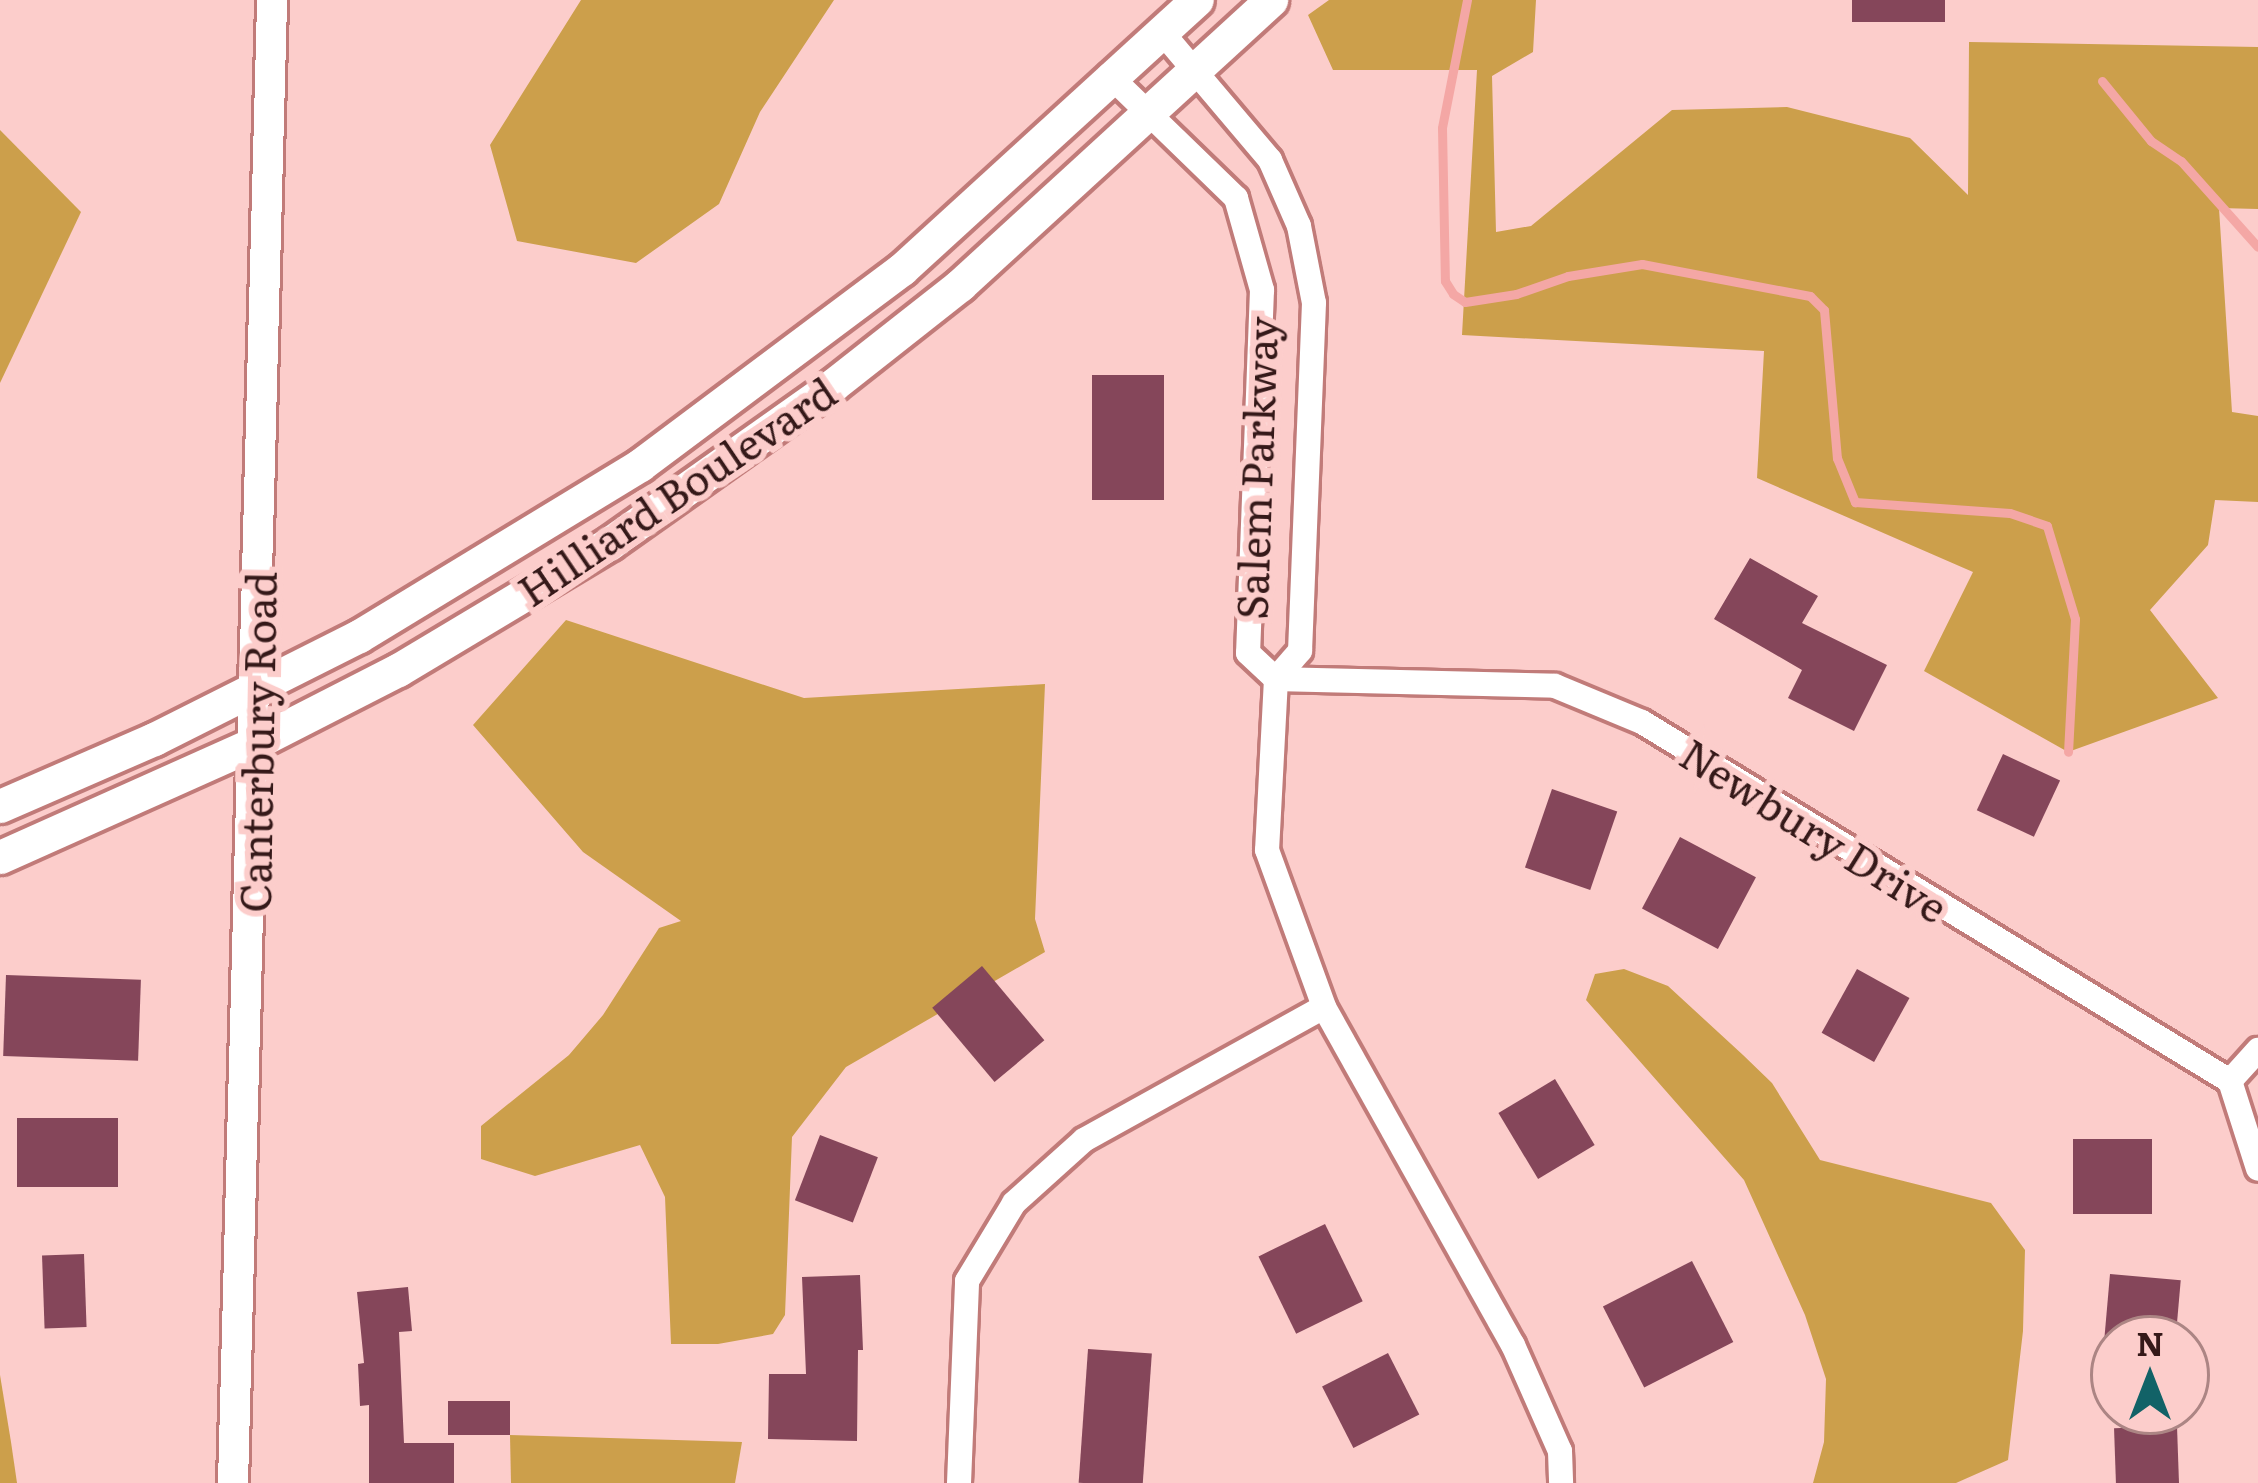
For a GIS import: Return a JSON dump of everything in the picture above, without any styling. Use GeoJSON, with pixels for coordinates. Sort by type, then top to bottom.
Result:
{"type":"FeatureCollection","features":[{"type":"Feature","properties":{"kind":"main road","name":"Hilliard Boulevard"},"geometry":{"type":"LineString","coordinates":[[0,806],[154,739],[258,686],[460,578],[640,465],[902,268],[1109,75],[1197,0]]}},
{"type":"Feature","properties":{"kind":"main road","name":"Hilliard Boulevard"},"geometry":{"type":"LineString","coordinates":[[0,857],[257,742],[398,670],[610,543],[833,385],[961,285],[1270,0]]}},
{"type":"Feature","properties":{"kind":"street","name":"Canterbury Road"},"geometry":{"type":"LineString","coordinates":[[233,1483],[257,742],[272,0]]}},
{"type":"Feature","properties":{"kind":"street"},"geometry":{"type":"LineString","coordinates":[[1160,31],[1270,160],[1299,226],[1314,303],[1300,651],[1276,679]]}},
{"type":"Feature","properties":{"kind":"street","name":"Salem Parkway"},"geometry":{"type":"LineString","coordinates":[[1109,75],[1235,198],[1262,290],[1248,653],[1276,679],[1267,850],[1324,1007],[1513,1345],[1560,1451],[1561,1483]]}},
{"type":"Feature","properties":{"kind":"street","name":"Newbury Drive"},"geometry":{"type":"LineString","coordinates":[[1276,679],[1555,686],[1642,722],[2230,1081]]}},
{"type":"Feature","properties":{"kind":"street"},"geometry":{"type":"LineString","coordinates":[[959,1483],[967,1281],[1014,1203],[1084,1140],[1324,1007]]}},
{"type":"Feature","properties":{"kind":"street"},"geometry":{"type":"LineString","coordinates":[[2258,1050],[2230,1081],[2258,1168]]}},
{"type":"Feature","properties":{"kind":"shaded area"},"geometry":{"type":"Polygon","coordinates":[[[581,0],[834,0],[760,112],[719,204],[636,263],[517,241],[490,145],[581,0]]]}},
{"type":"Feature","properties":{"kind":"shaded area"},"geometry":{"type":"Polygon","coordinates":[[[1329,0],[1536,0],[1533,52],[1492,76],[1496,232],[1531,226],[1672,110],[1787,107],[1910,138],[1968,195],[1969,42],[2258,47],[2258,209],[2219,208],[2232,412],[2258,416],[2258,502],[2215,500],[2208,545],[2150,610],[2218,698],[2068,752],[1924,671],[1973,572],[1757,478],[1764,351],[1462,335],[1477,70],[1333,70],[1308,15],[1329,0]]]}},
{"type":"Feature","properties":{"kind":"shaded area"},"geometry":{"type":"Polygon","coordinates":[[[0,130],[81,212],[0,383],[0,130]]]}},
{"type":"Feature","properties":{"kind":"shaded area"},"geometry":{"type":"Polygon","coordinates":[[[566,620],[804,698],[1045,684],[1035,919],[1045,952],[846,1067],[792,1137],[785,1315],[773,1334],[718,1344],[671,1344],[665,1197],[640,1145],[535,1176],[481,1159],[481,1126],[569,1055],[603,1015],[659,928],[681,921],[583,852],[473,725],[566,620]]]}},
{"type":"Feature","properties":{"kind":"shaded area"},"geometry":{"type":"Polygon","coordinates":[[[1624,969],[1668,986],[1772,1083],[1820,1160],[1991,1203],[2025,1250],[2023,1331],[2008,1460],[1956,1483],[1813,1483],[1824,1442],[1826,1379],[1805,1315],[1744,1180],[1586,1000],[1595,974],[1624,969]]]}},
{"type":"Feature","properties":{"kind":"shaded area"},"geometry":{"type":"Polygon","coordinates":[[[0,1375],[11,1442],[17,1483],[0,1483],[0,1375]]]}},
{"type":"Feature","properties":{"kind":"shaded area"},"geometry":{"type":"Polygon","coordinates":[[[510,1435],[742,1442],[735,1483],[511,1483],[510,1435]]]}},
{"type":"Feature","properties":{"kind":"building"},"geometry":{"type":"Polygon","coordinates":[[[1852,0],[1945,0],[1945,22],[1852,22],[1852,0]]]}},
{"type":"Feature","properties":{"kind":"building"},"geometry":{"type":"Polygon","coordinates":[[[1092,375],[1164,375],[1164,500],[1092,500],[1092,375]]]}},
{"type":"Feature","properties":{"kind":"building"},"geometry":{"type":"Polygon","coordinates":[[[1750,558],[1818,596],[1802,623],[1887,665],[1854,731],[1788,698],[1802,670],[1714,619],[1750,558]]]}},
{"type":"Feature","properties":{"kind":"building"},"geometry":{"type":"Polygon","coordinates":[[[2003,754],[2060,781],[2034,837],[1977,810],[2003,754]]]}},
{"type":"Feature","properties":{"kind":"building"},"geometry":{"type":"Polygon","coordinates":[[[1552,789],[1617,811],[1590,890],[1525,867],[1552,789]]]}},
{"type":"Feature","properties":{"kind":"building"},"geometry":{"type":"Polygon","coordinates":[[[1680,837],[1756,877],[1718,949],[1642,909],[1680,837]]]}},
{"type":"Feature","properties":{"kind":"building"},"geometry":{"type":"Polygon","coordinates":[[[982,966],[1044,1040],[995,1082],[932,1008],[982,966]]]}},
{"type":"Feature","properties":{"kind":"building"},"geometry":{"type":"Polygon","coordinates":[[[1857,969],[1909,998],[1874,1062],[1822,1033],[1857,969]]]}},
{"type":"Feature","properties":{"kind":"building"},"geometry":{"type":"Polygon","coordinates":[[[6,975],[141,980],[138,1061],[3,1056],[6,975]]]}},
{"type":"Feature","properties":{"kind":"building"},"geometry":{"type":"Polygon","coordinates":[[[1555,1079],[1595,1145],[1538,1179],[1498,1113],[1555,1079]]]}},
{"type":"Feature","properties":{"kind":"building"},"geometry":{"type":"Polygon","coordinates":[[[17,1118],[118,1118],[118,1187],[17,1187],[17,1118]]]}},
{"type":"Feature","properties":{"kind":"building"},"geometry":{"type":"Polygon","coordinates":[[[820,1135],[878,1157],[853,1223],[795,1200],[820,1135]]]}},
{"type":"Feature","properties":{"kind":"building"},"geometry":{"type":"Polygon","coordinates":[[[2073,1139],[2152,1139],[2152,1214],[2073,1214],[2073,1139]]]}},
{"type":"Feature","properties":{"kind":"building"},"geometry":{"type":"Polygon","coordinates":[[[1325,1224],[1363,1301],[1296,1334],[1258,1256],[1325,1224]]]}},
{"type":"Feature","properties":{"kind":"building"},"geometry":{"type":"Polygon","coordinates":[[[84,1254],[87,1327],[45,1328],[42,1255],[84,1254]]]}},
{"type":"Feature","properties":{"kind":"building"},"geometry":{"type":"Polygon","coordinates":[[[1692,1261],[1733,1342],[1644,1387],[1603,1306],[1692,1261]]]}},
{"type":"Feature","properties":{"kind":"building"},"geometry":{"type":"Polygon","coordinates":[[[2110,1274],[2181,1280],[2178,1315],[2106,1315],[2110,1274]]]}},
{"type":"Feature","properties":{"kind":"building"},"geometry":{"type":"Polygon","coordinates":[[[860,1275],[863,1350],[858,1350],[857,1441],[768,1439],[769,1374],[806,1374],[802,1277],[860,1275]]]}},
{"type":"Feature","properties":{"kind":"building"},"geometry":{"type":"Polygon","coordinates":[[[408,1287],[412,1331],[399,1332],[404,1443],[454,1443],[454,1483],[369,1483],[369,1405],[360,1406],[358,1364],[364,1363],[357,1292],[408,1287]]]}},
{"type":"Feature","properties":{"kind":"building"},"geometry":{"type":"Polygon","coordinates":[[[1088,1349],[1152,1353],[1143,1483],[1079,1483],[1088,1349]]]}},
{"type":"Feature","properties":{"kind":"building"},"geometry":{"type":"Polygon","coordinates":[[[1388,1353],[1419,1414],[1353,1448],[1322,1387],[1388,1353]]]}},
{"type":"Feature","properties":{"kind":"building"},"geometry":{"type":"Polygon","coordinates":[[[448,1401],[510,1401],[510,1435],[448,1435],[448,1401]]]}},
{"type":"Feature","properties":{"kind":"building"},"geometry":{"type":"Polygon","coordinates":[[[2114,1435],[2177,1435],[2179,1483],[2116,1483],[2114,1435]]]}},
{"type":"Feature","properties":{"kind":"waterway"},"geometry":{"type":"LineString","coordinates":[[1467,0],[1442,128],[1445,281],[1453,294],[1465,302],[1516,294],[1568,276],[1642,264],[1810,296],[1824,310],[1837,458],[1855,502],[2010,513],[2047,526],[2075,619],[2068,752]]}},
{"type":"Feature","properties":{"kind":"waterway"},"geometry":{"type":"LineString","coordinates":[[2102,81],[2151,141],[2181,161],[2258,247]]}}]}
